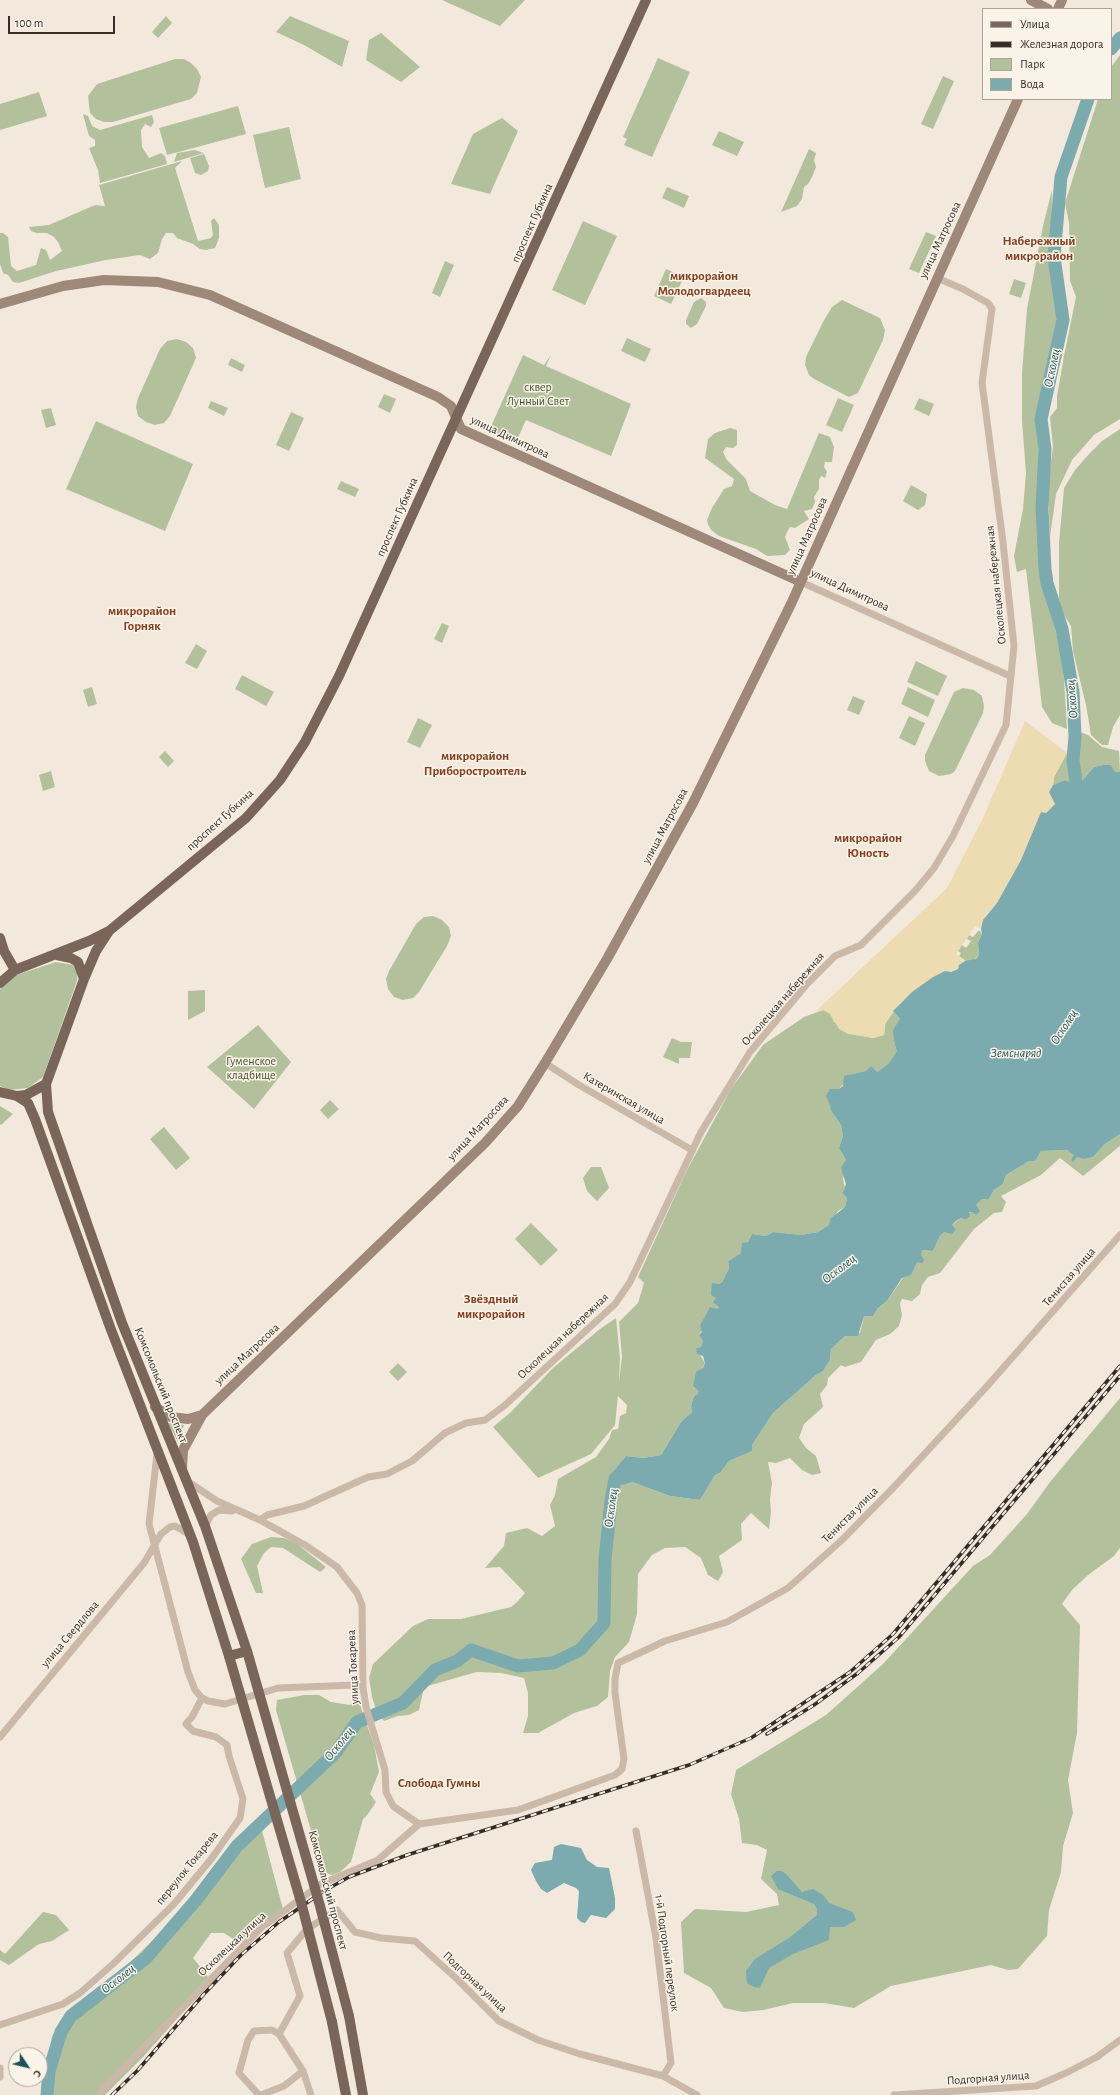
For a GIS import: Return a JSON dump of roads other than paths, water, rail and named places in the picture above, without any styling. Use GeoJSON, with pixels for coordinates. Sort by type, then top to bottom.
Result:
{"type":"FeatureCollection","features":[{"type":"Feature","properties":{"kind":"main road","name":"проспект Губкина"},"geometry":{"type":"LineString","coordinates":[[15,970],[57,955],[109,931],[224,837],[261,803],[280,780],[305,742],[336,682],[646,0]]}},
{"type":"Feature","properties":{"kind":"main road"},"geometry":{"type":"LineString","coordinates":[[1030,0],[1046,8]]}},
{"type":"Feature","properties":{"kind":"main road","name":"улица Матросова"},"geometry":{"type":"LineString","coordinates":[[182,1468],[183,1450],[202,1415],[489,1138],[518,1106],[545,1063],[607,959],[678,832],[801,582],[1018,100]]}},
{"type":"Feature","properties":{"kind":"main road","name":"улица Димитрова"},"geometry":{"type":"LineString","coordinates":[[0,304],[63,286],[104,280],[158,282],[210,295],[430,394],[451,406],[461,429],[653,517],[801,582]]}},
{"type":"Feature","properties":{"kind":"main road"},"geometry":{"type":"LineString","coordinates":[[0,1092],[18,1096],[26,1095],[46,1084],[84,979],[96,951],[109,931]]}},
{"type":"Feature","properties":{"kind":"main road"},"geometry":{"type":"LineString","coordinates":[[0,938],[4,951],[15,970],[0,983]]}},
{"type":"Feature","properties":{"kind":"main road"},"geometry":{"type":"LineString","coordinates":[[57,955],[71,958],[78,962],[84,979]]}},
{"type":"Feature","properties":{"kind":"main road","name":"Комсомольский проспект"},"geometry":{"type":"LineString","coordinates":[[46,1084],[48,1112],[122,1323],[187,1481],[247,1651],[320,1906],[349,2016],[363,2095]]}},
{"type":"Feature","properties":{"kind":"main road"},"geometry":{"type":"LineString","coordinates":[[18,1096],[28,1103],[33,1114],[157,1454],[191,1537],[229,1656],[301,1902],[332,2022],[346,2095]]}},
{"type":"Feature","properties":{"kind":"main road"},"geometry":{"type":"LineString","coordinates":[[155,1406],[171,1417],[188,1419],[202,1415]]}},
{"type":"Feature","properties":{"kind":"main road"},"geometry":{"type":"LineString","coordinates":[[229,1656],[247,1651]]}},
{"type":"Feature","properties":{"kind":"street","name":"Осколецкая набережная"},"geometry":{"type":"LineString","coordinates":[[260,1520],[267,1515],[304,1506],[368,1477],[387,1474],[412,1461],[445,1433],[466,1423],[485,1420],[504,1406],[610,1309],[627,1288],[692,1150],[750,1052],[807,984],[835,956],[861,945],[916,891],[934,868],[970,802],[1006,725],[1010,703],[1010,676],[1014,646],[982,383],[992,309],[988,303],[963,289],[937,278]]}},
{"type":"Feature","properties":{"kind":"street","name":"улица Димитрова"},"geometry":{"type":"LineString","coordinates":[[801,582],[1010,676]]}},
{"type":"Feature","properties":{"kind":"street","name":"Катеринская улица"},"geometry":{"type":"LineString","coordinates":[[545,1063],[579,1085],[692,1150]]}},
{"type":"Feature","properties":{"kind":"street","name":"Тенистая улица"},"geometry":{"type":"LineString","coordinates":[[419,1824],[518,1810],[615,1776],[622,1769],[624,1759],[615,1693],[615,1679],[618,1663],[665,1641],[727,1622],[788,1588],[842,1540],[892,1489],[989,1384],[1120,1235]]}},
{"type":"Feature","properties":{"kind":"street"},"geometry":{"type":"LineString","coordinates":[[157,1454],[149,1524],[156,1544],[188,1672],[195,1690],[202,1698],[208,1701],[225,1704],[278,1688],[354,1685],[363,1687]]}},
{"type":"Feature","properties":{"kind":"street","name":"улица Токарева"},"geometry":{"type":"LineString","coordinates":[[187,1481],[217,1502],[260,1520],[305,1545],[337,1567],[357,1593],[362,1606],[363,1687],[366,1707],[385,1770],[386,1792],[393,1806],[419,1824]]}},
{"type":"Feature","properties":{"kind":"street"},"geometry":{"type":"LineString","coordinates":[[204,1526],[212,1515],[219,1510],[238,1511]]}},
{"type":"Feature","properties":{"kind":"street","name":"улица Свердлова"},"geometry":{"type":"LineString","coordinates":[[0,1737],[144,1564],[161,1534],[170,1527],[180,1528],[191,1537]]}},
{"type":"Feature","properties":{"kind":"street","name":"переулок Токарева"},"geometry":{"type":"LineString","coordinates":[[0,2025],[63,2004],[80,1993],[114,1963],[174,1904],[212,1858],[240,1818],[243,1798],[228,1756],[227,1745],[216,1737],[193,1731],[186,1724],[192,1717],[202,1698]]}},
{"type":"Feature","properties":{"kind":"street","name":"Осколецкая улица"},"geometry":{"type":"LineString","coordinates":[[100,2092],[262,1927],[322,1884],[378,1860],[419,1824]]}},
{"type":"Feature","properties":{"kind":"street","name":"1-й Подгорный переулок"},"geometry":{"type":"LineString","coordinates":[[636,1832],[656,1938],[671,2062],[663,2076]]}},
{"type":"Feature","properties":{"kind":"street","name":"Подгорная улица"},"geometry":{"type":"LineString","coordinates":[[279,2034],[300,1996],[286,1953],[307,1929],[337,1910],[355,1932],[381,1938],[415,1941],[458,1980],[499,2021],[538,2040],[580,2054],[663,2076],[688,2093],[697,2095]]}},
{"type":"Feature","properties":{"kind":"street"},"geometry":{"type":"LineString","coordinates":[[303,2071],[284,2086],[260,2095],[239,2073],[248,2040],[254,2031],[272,2030],[279,2034],[303,2071],[311,2095]]}},
{"type":"Feature","properties":{"kind":"street","name":"Подгорная улица"},"geometry":{"type":"LineString","coordinates":[[894,2095],[1036,2086],[1091,2060],[1120,2040]]}},
{"type":"Feature","properties":{"kind":"street"},"geometry":{"type":"LineString","coordinates":[[0,2068],[0,2077]]}},
{"type":"Feature","properties":{"kind":"water","name":"Земснаряд"},"geometry":{"type":"Polygon","coordinates":[[[1111,765],[1115,772],[1120,772],[1120,1134],[1105,1144],[1093,1157],[1085,1159],[1077,1157],[1073,1162],[1071,1160],[1074,1155],[1067,1150],[1041,1151],[1035,1161],[1029,1161],[1006,1175],[1003,1184],[994,1190],[989,1199],[982,1199],[976,1205],[980,1211],[976,1215],[969,1212],[970,1216],[966,1219],[961,1218],[956,1221],[952,1225],[956,1229],[952,1234],[944,1232],[940,1236],[933,1251],[922,1250],[921,1255],[924,1260],[922,1263],[917,1262],[911,1275],[902,1278],[887,1301],[878,1308],[873,1316],[864,1316],[858,1336],[845,1336],[831,1349],[830,1360],[823,1371],[816,1375],[773,1413],[752,1445],[752,1451],[729,1461],[720,1473],[715,1475],[700,1500],[670,1496],[632,1482],[624,1485],[614,1482],[609,1476],[626,1456],[643,1458],[661,1455],[681,1422],[692,1412],[691,1406],[694,1396],[698,1394],[699,1391],[693,1386],[696,1372],[703,1368],[705,1363],[703,1356],[697,1354],[696,1348],[701,1347],[703,1341],[699,1335],[702,1332],[700,1326],[710,1307],[717,1309],[719,1307],[713,1302],[716,1298],[711,1295],[712,1283],[719,1284],[722,1282],[729,1268],[728,1261],[741,1253],[742,1243],[748,1242],[752,1234],[766,1236],[773,1232],[801,1235],[818,1232],[829,1225],[831,1218],[845,1207],[847,1198],[843,1193],[846,1184],[841,1168],[846,1160],[839,1148],[843,1136],[841,1125],[831,1111],[826,1096],[830,1089],[839,1089],[843,1086],[844,1076],[866,1071],[871,1066],[877,1072],[889,1063],[897,1051],[893,1030],[900,1019],[893,1011],[912,992],[933,977],[945,971],[951,972],[958,969],[959,965],[965,961],[976,959],[979,955],[978,943],[982,934],[981,929],[983,920],[997,903],[1021,860],[1041,812],[1046,813],[1055,804],[1049,792],[1053,785],[1065,780],[1076,784],[1080,783],[1094,767],[1111,765]]]}},
{"type":"Feature","properties":{"kind":"water"},"geometry":{"type":"Polygon","coordinates":[[[561,1844],[581,1848],[587,1860],[597,1867],[609,1868],[615,1898],[615,1909],[606,1918],[591,1915],[585,1923],[581,1922],[577,1918],[579,1891],[576,1888],[564,1883],[547,1893],[541,1889],[536,1881],[531,1870],[535,1863],[552,1860],[554,1847],[561,1844]]]}},
{"type":"Feature","properties":{"kind":"water"},"geometry":{"type":"Polygon","coordinates":[[[777,1871],[782,1871],[787,1875],[802,1892],[813,1889],[823,1895],[829,1903],[853,1912],[856,1920],[844,1927],[830,1927],[829,1940],[793,1954],[769,1968],[760,1988],[754,1987],[748,1984],[746,1971],[755,1959],[789,1938],[817,1915],[817,1909],[814,1904],[778,1889],[771,1876],[777,1871]]]}},
{"type":"Feature","properties":{"kind":"waterway","name":"Осколец"},"geometry":{"type":"LineString","coordinates":[[1112,48],[1120,38]]}},
{"type":"Feature","properties":{"kind":"waterway","name":"Осколец"},"geometry":{"type":"LineString","coordinates":[[1079,801],[1073,761],[1075,736],[1073,692],[1062,629],[1047,583],[1045,569],[1042,509],[1045,449],[1041,419],[1063,320],[1054,257],[1061,177],[1088,100]]}},
{"type":"Feature","properties":{"kind":"waterway","name":"Осколец"},"geometry":{"type":"LineString","coordinates":[[47,2095],[49,2071],[61,2032],[71,2016],[146,1958],[196,1900],[237,1846],[336,1752],[357,1722],[403,1703],[435,1670],[457,1661],[471,1650],[518,1666],[553,1663],[580,1650],[604,1623],[605,1559],[611,1501],[615,1479],[628,1476]]}},
{"type":"Feature","properties":{"kind":"railway"},"geometry":{"type":"LineString","coordinates":[[112,2095],[137,2071],[204,1994],[241,1955],[279,1922],[324,1891],[349,1877],[407,1855],[689,1765],[751,1738],[850,1672],[893,1634],[1120,1366]]}},
{"type":"Feature","properties":{"kind":"railway"},"geometry":{"type":"LineString","coordinates":[[767,1734],[814,1705],[858,1673],[899,1637],[1120,1376]]}},
{"type":"Feature","properties":{"kind":"district","name":"Набережный микрорайон"},"geometry":{"type":"Point","coordinates":[1039,248]}},
{"type":"Feature","properties":{"kind":"district","name":"микрорайон Молодогвардеец"},"geometry":{"type":"Point","coordinates":[704,284]}},
{"type":"Feature","properties":{"kind":"district","name":"микрорайон Горняк"},"geometry":{"type":"Point","coordinates":[142,618]}},
{"type":"Feature","properties":{"kind":"district","name":"микрорайон Приборостроитель"},"geometry":{"type":"Point","coordinates":[475,764]}},
{"type":"Feature","properties":{"kind":"district","name":"микрорайон Юность"},"geometry":{"type":"Point","coordinates":[868,846]}},
{"type":"Feature","properties":{"kind":"district","name":"Звёздный микрорайон"},"geometry":{"type":"Point","coordinates":[491,1306]}},
{"type":"Feature","properties":{"kind":"district","name":"Слобода Гумны"},"geometry":{"type":"Point","coordinates":[439,1783]}},
{"type":"Feature","properties":{"kind":"park label","name":"сквер Лунный Свет"},"geometry":{"type":"Point","coordinates":[538,394]}},
{"type":"Feature","properties":{"kind":"park label","name":"Гуменское кладбище"},"geometry":{"type":"Point","coordinates":[251,1068]}}]}
